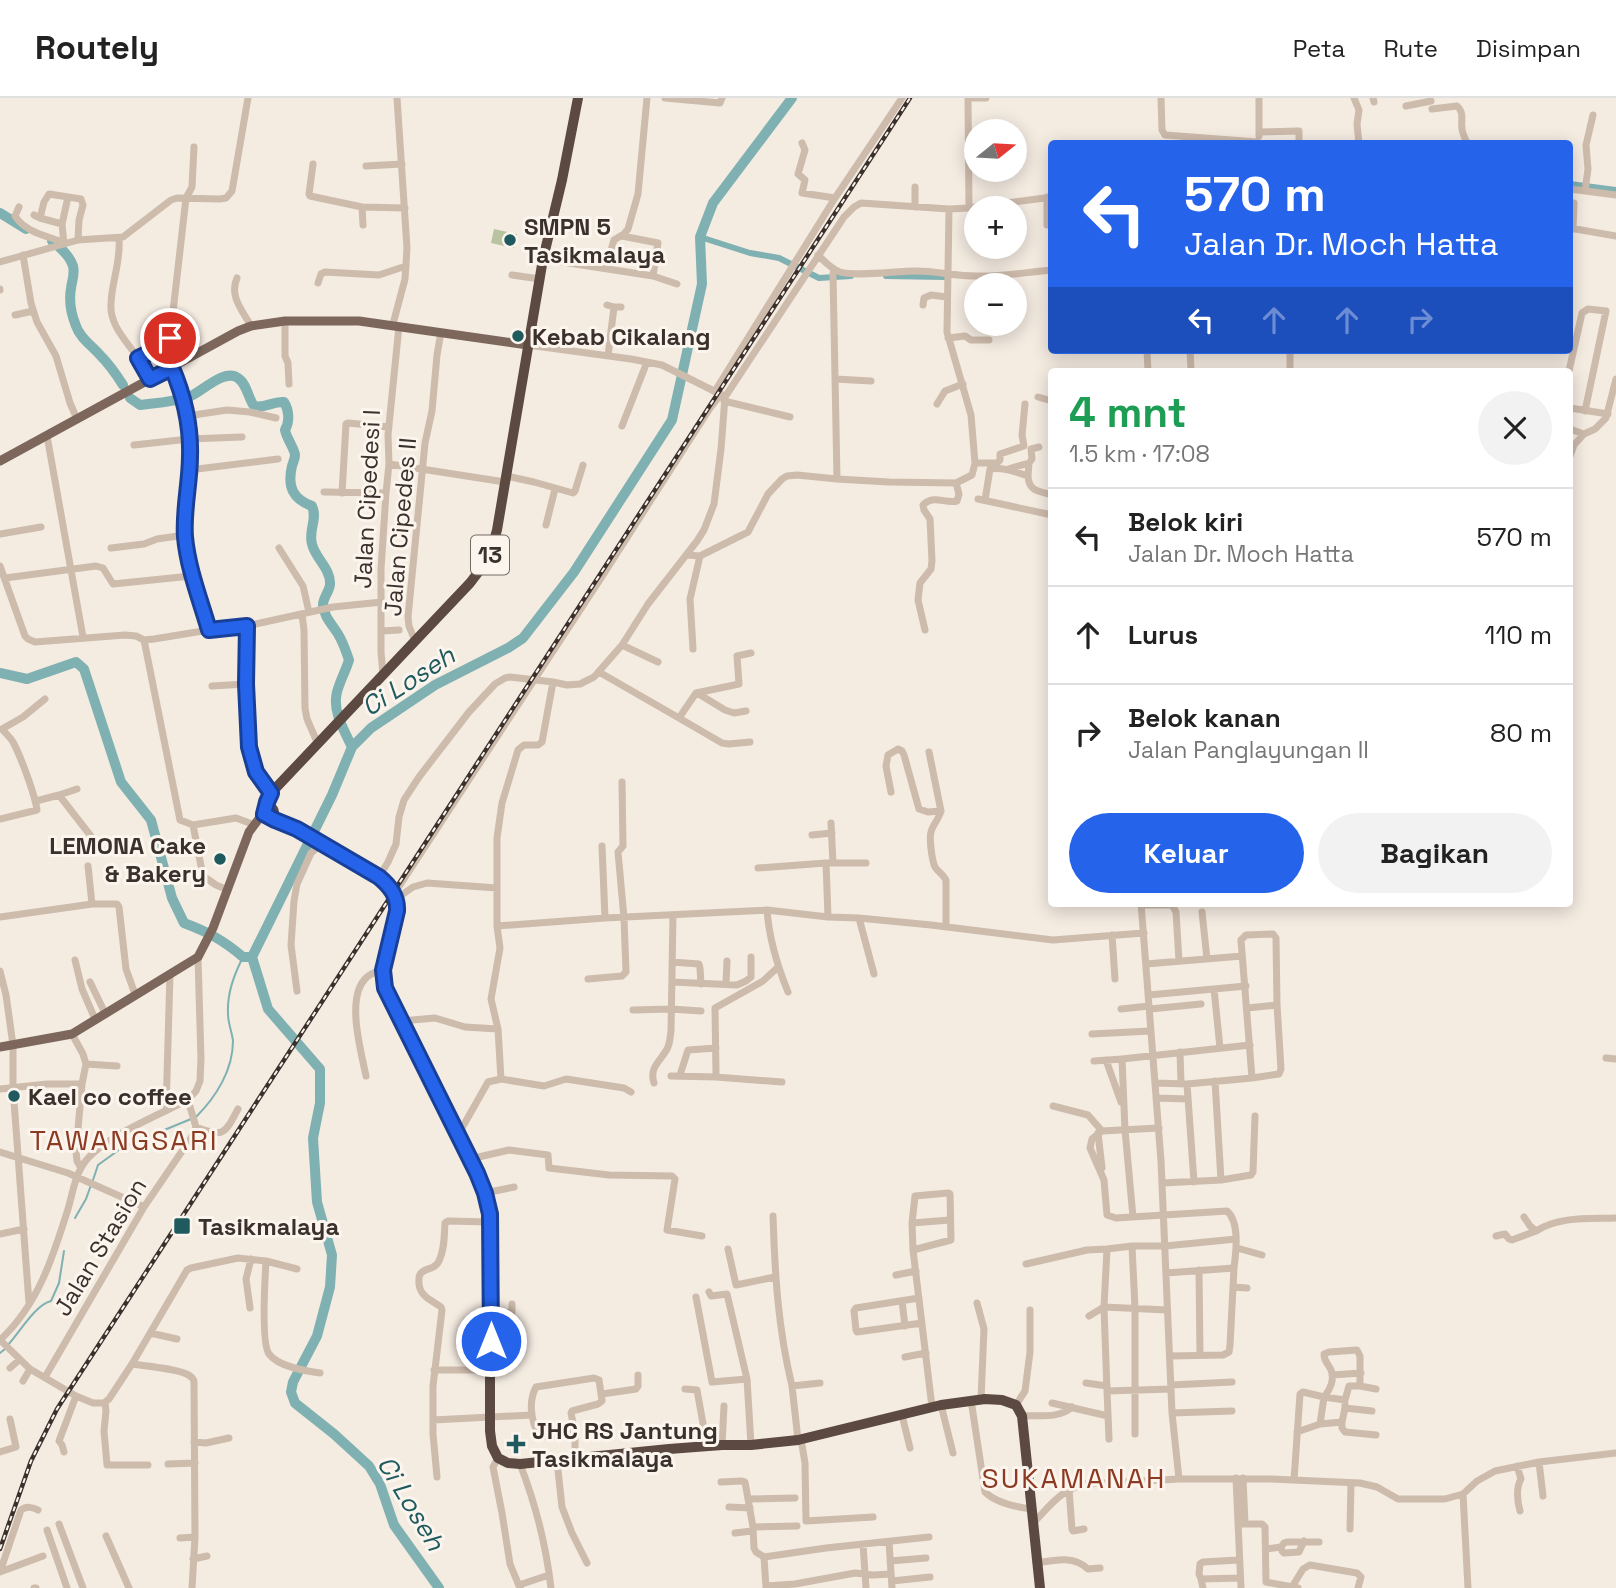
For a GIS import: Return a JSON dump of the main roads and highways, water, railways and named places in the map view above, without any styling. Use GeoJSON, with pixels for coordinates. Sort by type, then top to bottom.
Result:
{"type":"FeatureCollection","features":[{"type":"Feature","properties":{"kind":"highway","name":"13"},"geometry":{"type":"LineString","coordinates":[[269,812],[271,793],[470,583],[489,558],[497,530],[543,259],[578,98]]}},
{"type":"Feature","properties":{"kind":"highway"},"geometry":{"type":"LineString","coordinates":[[269,812],[379,877],[390,887],[395,897],[397,911],[383,970],[385,988],[470,1159],[485,1193],[490,1214],[490,1416],[491,1440],[498,1458],[508,1463],[520,1464],[799,1440],[937,1406],[976,1400],[1002,1400],[1016,1405],[1022,1416],[1040,1588]]}},
{"type":"Feature","properties":{"kind":"main road"},"geometry":{"type":"LineString","coordinates":[[0,461],[251,326],[285,321],[359,321],[528,345]]}},
{"type":"Feature","properties":{"kind":"main road"},"geometry":{"type":"LineString","coordinates":[[0,1047],[72,1034],[198,957],[213,929],[252,828],[269,812]]}},
{"type":"Feature","properties":{"kind":"waterway","name":"Ci Loseh"},"geometry":{"type":"LineString","coordinates":[[439,1588],[394,1525],[380,1484],[369,1466],[295,1403],[291,1392],[293,1382],[317,1336],[330,1287],[332,1255],[317,1202],[313,1138],[320,1103],[320,1069],[268,1009],[252,957],[332,795],[352,747],[371,728],[435,685],[523,638],[574,572],[672,420],[702,284],[700,237],[713,203],[792,98]]}},
{"type":"Feature","properties":{"kind":"waterway"},"geometry":{"type":"LineString","coordinates":[[1573,184],[1616,190]]}},
{"type":"Feature","properties":{"kind":"waterway"},"geometry":{"type":"LineString","coordinates":[[0,213],[26,229]]}},
{"type":"Feature","properties":{"kind":"waterway"},"geometry":{"type":"LineString","coordinates":[[700,237],[750,253],[779,258],[819,278],[851,276]]}},
{"type":"Feature","properties":{"kind":"waterway"},"geometry":{"type":"LineString","coordinates":[[52,241],[62,249],[73,266],[70,302],[78,330],[123,385]]}},
{"type":"Feature","properties":{"kind":"waterway"},"geometry":{"type":"LineString","coordinates":[[886,276],[945,277]]}},
{"type":"Feature","properties":{"kind":"waterway"},"geometry":{"type":"LineString","coordinates":[[130,398],[140,405],[177,400],[189,397],[220,378],[232,376],[243,384],[254,406],[284,402],[288,416],[285,430],[295,455],[291,486],[296,496],[312,506],[314,511],[312,544],[330,579],[330,587],[323,602],[324,609],[349,660],[337,692],[336,706],[352,747]]}},
{"type":"Feature","properties":{"kind":"waterway"},"geometry":{"type":"LineString","coordinates":[[0,673],[27,679],[76,662],[84,669],[121,782],[151,820],[172,898],[184,923],[215,937],[243,957],[252,957]]}},
{"type":"Feature","properties":{"kind":"waterway"},"geometry":{"type":"LineString","coordinates":[[196,1117],[210,1101],[227,1073],[233,1041],[228,1017],[230,991],[243,957]]}},
{"type":"Feature","properties":{"kind":"waterway"},"geometry":{"type":"LineString","coordinates":[[93,1180],[98,1165],[123,1147],[191,1119]]}},
{"type":"Feature","properties":{"kind":"waterway"},"geometry":{"type":"LineString","coordinates":[[75,1218],[91,1185]]}},
{"type":"Feature","properties":{"kind":"waterway"},"geometry":{"type":"LineString","coordinates":[[8,1345],[34,1313],[51,1301],[59,1283],[64,1251]]}},
{"type":"Feature","properties":{"kind":"waterway"},"geometry":{"type":"LineString","coordinates":[[0,1353],[5,1349]]}},
{"type":"Feature","properties":{"kind":"railway"},"geometry":{"type":"LineString","coordinates":[[0,1549],[31,1461],[57,1409],[910,98]]}},
{"type":"Feature","properties":{"kind":"place","name":"SMPN 5 Tasikmalaya"},"geometry":{"type":"Point","coordinates":[510,240]}},
{"type":"Feature","properties":{"kind":"place","name":"Kebab Cikalang"},"geometry":{"type":"Point","coordinates":[518,336]}},
{"type":"Feature","properties":{"kind":"place","name":"LEMONA Cake & Bakery"},"geometry":{"type":"Point","coordinates":[220,859]}},
{"type":"Feature","properties":{"kind":"place","name":"Kael co coffee"},"geometry":{"type":"Point","coordinates":[14,1096]}},
{"type":"Feature","properties":{"kind":"place","name":"Tasikmalaya"},"geometry":{"type":"Point","coordinates":[182,1226]}},
{"type":"Feature","properties":{"kind":"place","name":"JHC RS Jantung Tasikmalaya"},"geometry":{"type":"Point","coordinates":[516,1444]}},
{"type":"Feature","properties":{"kind":"district","name":"TAWANGSARI"},"geometry":{"type":"Point","coordinates":[124,1140]}},
{"type":"Feature","properties":{"kind":"district","name":"SUKAMANAH"},"geometry":{"type":"Point","coordinates":[1074,1478]}}]}
